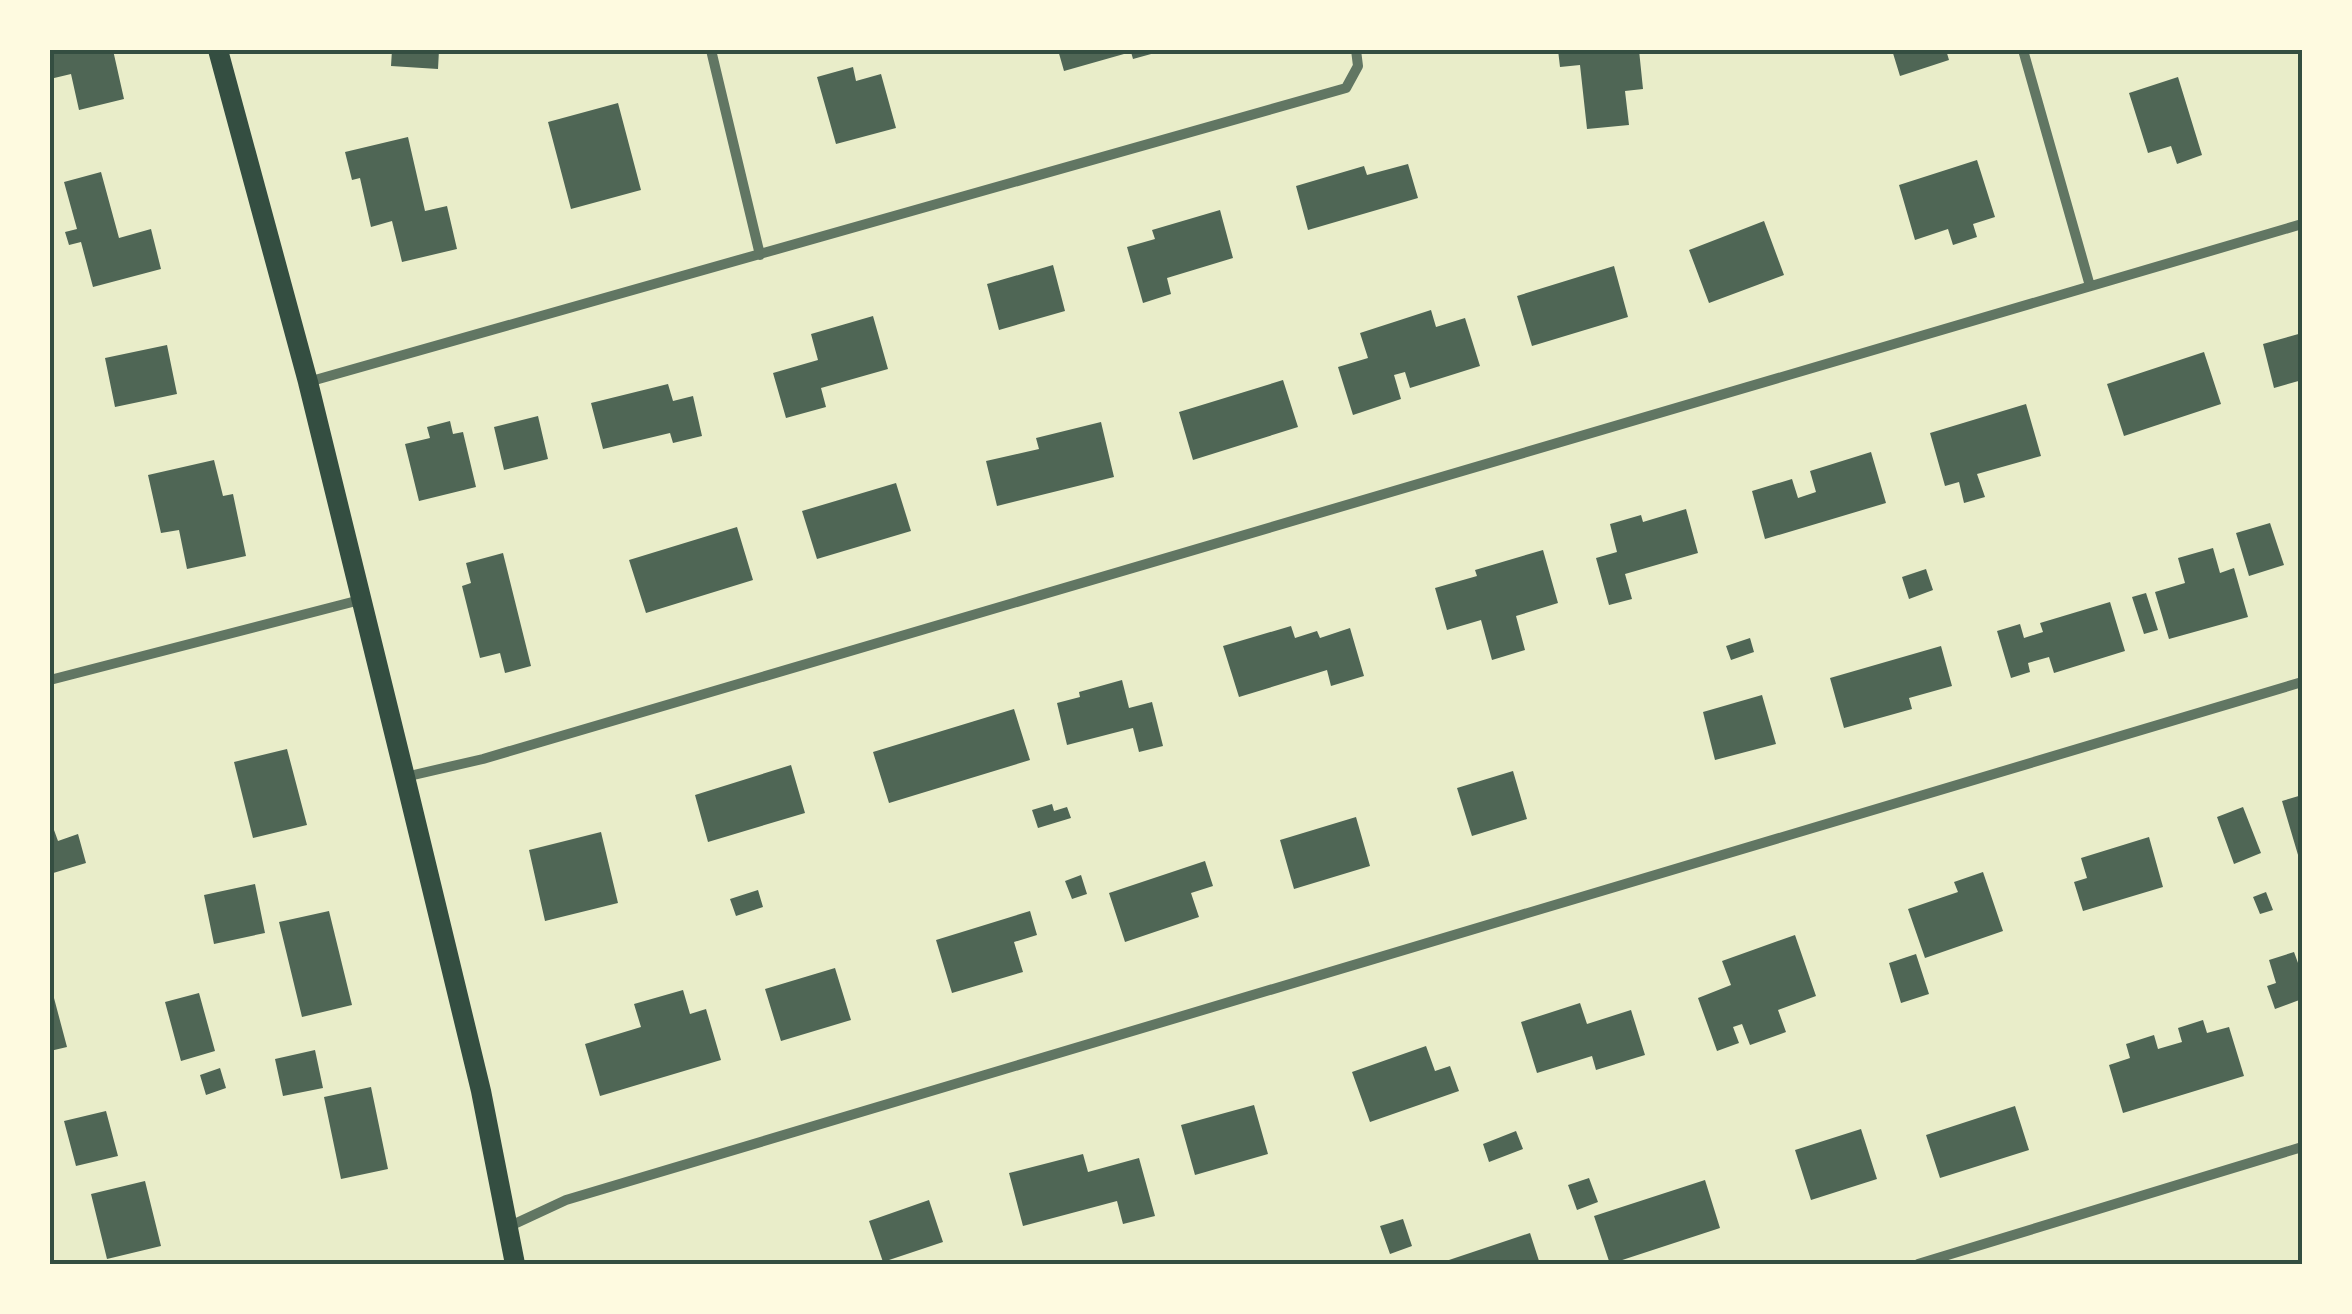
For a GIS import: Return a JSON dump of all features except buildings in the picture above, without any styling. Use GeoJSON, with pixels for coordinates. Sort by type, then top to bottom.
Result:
{"type":"FeatureCollection","features":[{"type":"Feature","properties":{"kind":"main road"},"geometry":{"type":"LineString","coordinates":[[218,50],[308,382],[405,777],[510,1226],[515,1264]]}},
{"type":"Feature","properties":{"kind":"street"},"geometry":{"type":"LineString","coordinates":[[710,50],[760,256]]}},
{"type":"Feature","properties":{"kind":"street"},"geometry":{"type":"LineString","coordinates":[[308,382],[1346,88],[1358,66],[1356,50]]}},
{"type":"Feature","properties":{"kind":"street"},"geometry":{"type":"LineString","coordinates":[[2023,50],[2090,286]]}},
{"type":"Feature","properties":{"kind":"street"},"geometry":{"type":"LineString","coordinates":[[405,777],[483,759],[2302,224]]}},
{"type":"Feature","properties":{"kind":"street"},"geometry":{"type":"LineString","coordinates":[[50,680],[360,600]]}},
{"type":"Feature","properties":{"kind":"street"},"geometry":{"type":"LineString","coordinates":[[510,1226],[566,1200],[2302,682]]}},
{"type":"Feature","properties":{"kind":"street"},"geometry":{"type":"LineString","coordinates":[[1918,1264],[2302,1147]]}}]}
